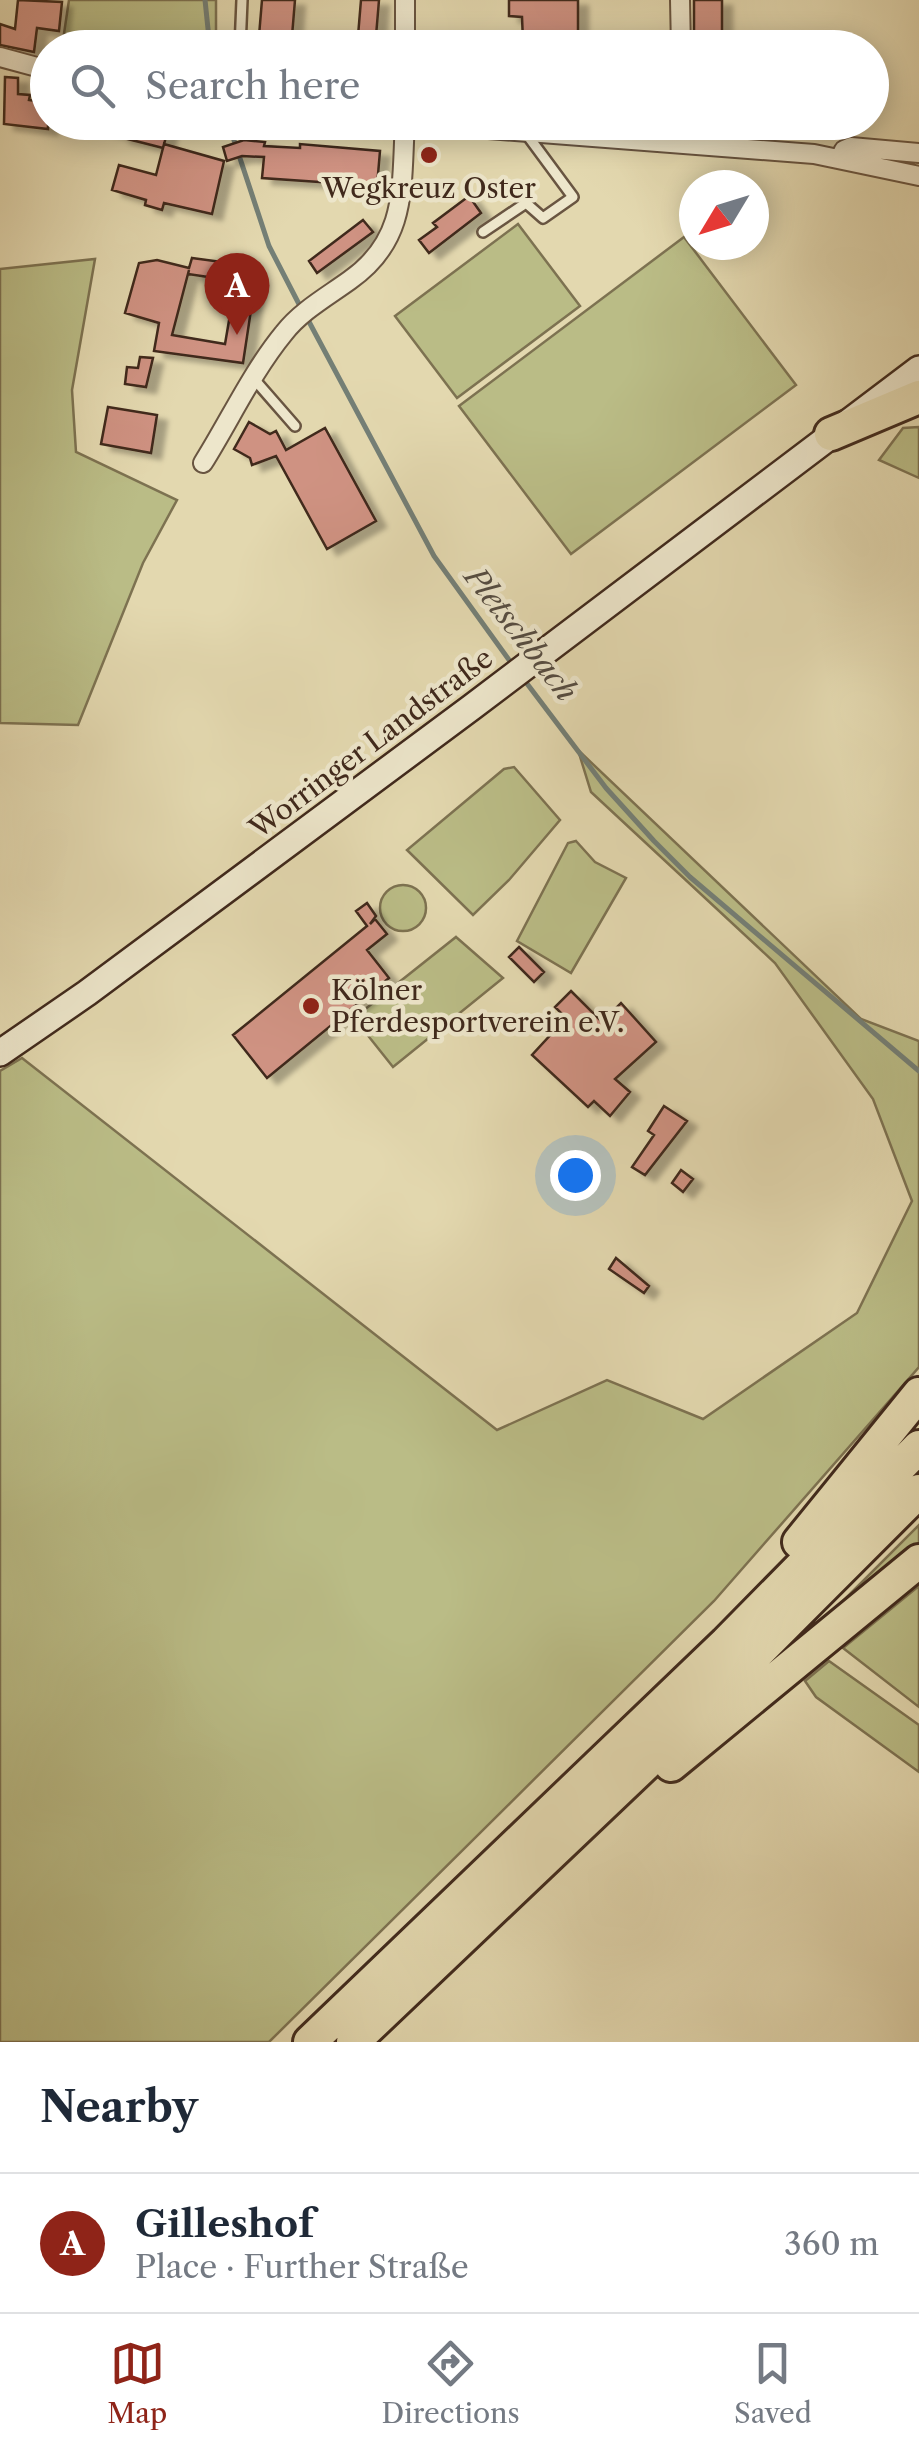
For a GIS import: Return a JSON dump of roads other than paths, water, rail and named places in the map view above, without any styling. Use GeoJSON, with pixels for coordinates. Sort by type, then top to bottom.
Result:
{"type":"FeatureCollection","features":[{"type":"Feature","properties":{"kind":"highway"},"geometry":{"type":"LineString","coordinates":[[831,434],[919,397]]}},
{"type":"Feature","properties":{"kind":"highway"},"geometry":{"type":"LineString","coordinates":[[726,1643],[780,1564],[919,1394]]}},
{"type":"Feature","properties":{"kind":"highway"},"geometry":{"type":"LineString","coordinates":[[310,2042],[726,1643],[919,1447]]}},
{"type":"Feature","properties":{"kind":"highway"},"geometry":{"type":"LineString","coordinates":[[354,2042],[592,1816],[919,1491]]}},
{"type":"Feature","properties":{"kind":"highway"},"geometry":{"type":"LineString","coordinates":[[592,1816],[652,1780],[690,1751],[919,1561]]}},
{"type":"Feature","properties":{"kind":"main road","name":"Worringer Landstraße"},"geometry":{"type":"LineString","coordinates":[[0,1054],[494,690],[919,368]]}},
{"type":"Feature","properties":{"kind":"street"},"geometry":{"type":"LineString","coordinates":[[404,0],[405,30]]}},
{"type":"Feature","properties":{"kind":"street"},"geometry":{"type":"LineString","coordinates":[[680,0],[681,30]]}},
{"type":"Feature","properties":{"kind":"street"},"geometry":{"type":"LineString","coordinates":[[0,57],[30,65]]}},
{"type":"Feature","properties":{"kind":"street"},"geometry":{"type":"LineString","coordinates":[[203,463],[266,358],[296,321],[371,265],[394,231],[399,210],[402,140]]}},
{"type":"Feature","properties":{"kind":"street"},"geometry":{"type":"LineString","coordinates":[[638,140],[814,154],[919,176]]}},
{"type":"Feature","properties":{"kind":"street"},"geometry":{"type":"LineString","coordinates":[[840,159],[850,147],[919,153]]}},
{"type":"Feature","properties":{"kind":"lane"},"geometry":{"type":"LineString","coordinates":[[241,30],[242,0]]}},
{"type":"Feature","properties":{"kind":"lane"},"geometry":{"type":"LineString","coordinates":[[483,232],[526,203],[543,218],[573,197],[531,140]]}},
{"type":"Feature","properties":{"kind":"lane"},"geometry":{"type":"LineString","coordinates":[[254,379],[295,426]]}},
{"type":"Feature","properties":{"kind":"waterway","name":"Pletschbach"},"geometry":{"type":"LineString","coordinates":[[205,0],[208,30]]}},
{"type":"Feature","properties":{"kind":"waterway","name":"Pletschbach"},"geometry":{"type":"LineString","coordinates":[[234,140],[269,246],[301,308]]}},
{"type":"Feature","properties":{"kind":"waterway","name":"Pletschbach"},"geometry":{"type":"LineString","coordinates":[[307,318],[434,556],[512,664]]}},
{"type":"Feature","properties":{"kind":"waterway","name":"Pletschbach"},"geometry":{"type":"LineString","coordinates":[[522,677],[606,788],[690,877],[919,1071]]}},
{"type":"Feature","properties":{"kind":"place","name":"Wegkreuz Oster"},"geometry":{"type":"Point","coordinates":[429,155]}},
{"type":"Feature","properties":{"kind":"place","name":"Gilleshof"},"geometry":{"type":"Point","coordinates":[237,335]}},
{"type":"Feature","properties":{"kind":"place","name":"Kölner Pferdesportverein e.V."},"geometry":{"type":"Point","coordinates":[311,1006]}}]}
